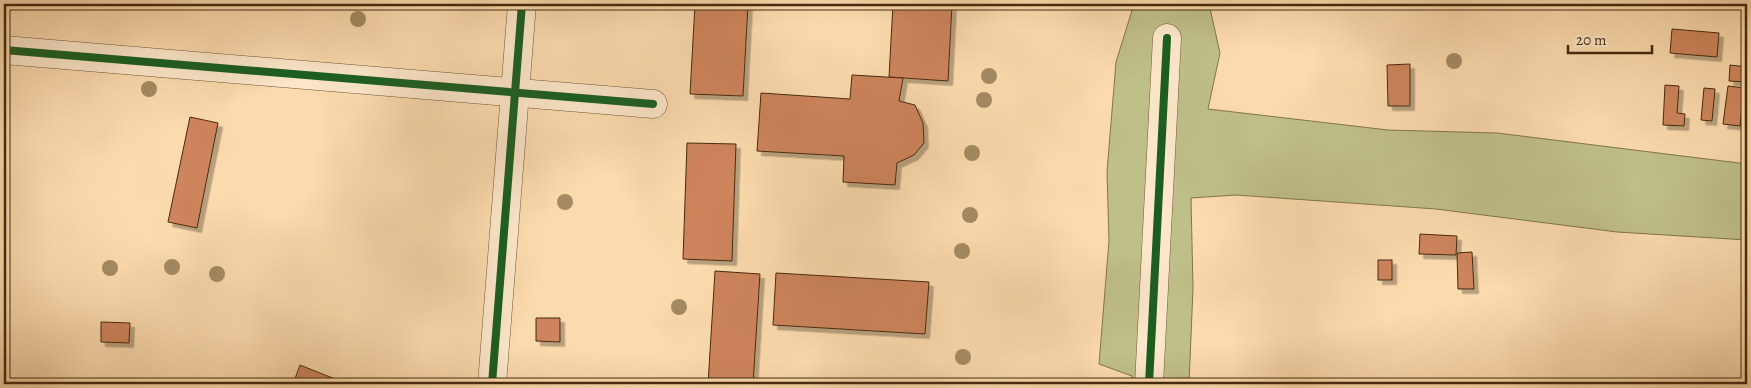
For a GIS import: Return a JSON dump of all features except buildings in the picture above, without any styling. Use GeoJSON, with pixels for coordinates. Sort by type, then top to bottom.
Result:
{"type":"FeatureCollection","features":[{"type":"Feature","properties":{"kind":"street"},"geometry":{"type":"LineString","coordinates":[[492,384],[522,4]]}},
{"type":"Feature","properties":{"kind":"street"},"geometry":{"type":"LineString","coordinates":[[1149,384],[1167,38]]}},
{"type":"Feature","properties":{"kind":"street"},"geometry":{"type":"LineString","coordinates":[[4,50],[514,94],[653,104]]}},
{"type":"Feature","properties":{"kind":"green space"},"geometry":{"type":"Polygon","coordinates":[[[1134,4],[1209,4],[1220,53],[1208,109],[1388,130],[1497,133],[1747,164],[1747,240],[1617,232],[1436,209],[1236,195],[1191,198],[1193,288],[1189,384],[1131,384],[1132,376],[1099,364],[1109,241],[1107,172],[1116,62],[1134,4]]]}},
{"type":"Feature","properties":{"kind":"cycle path"},"geometry":{"type":"LineString","coordinates":[[492,384],[522,4]]}},
{"type":"Feature","properties":{"kind":"cycle path"},"geometry":{"type":"LineString","coordinates":[[1149,384],[1167,38]]}},
{"type":"Feature","properties":{"kind":"cycle path"},"geometry":{"type":"LineString","coordinates":[[4,50],[653,104]]}}]}
